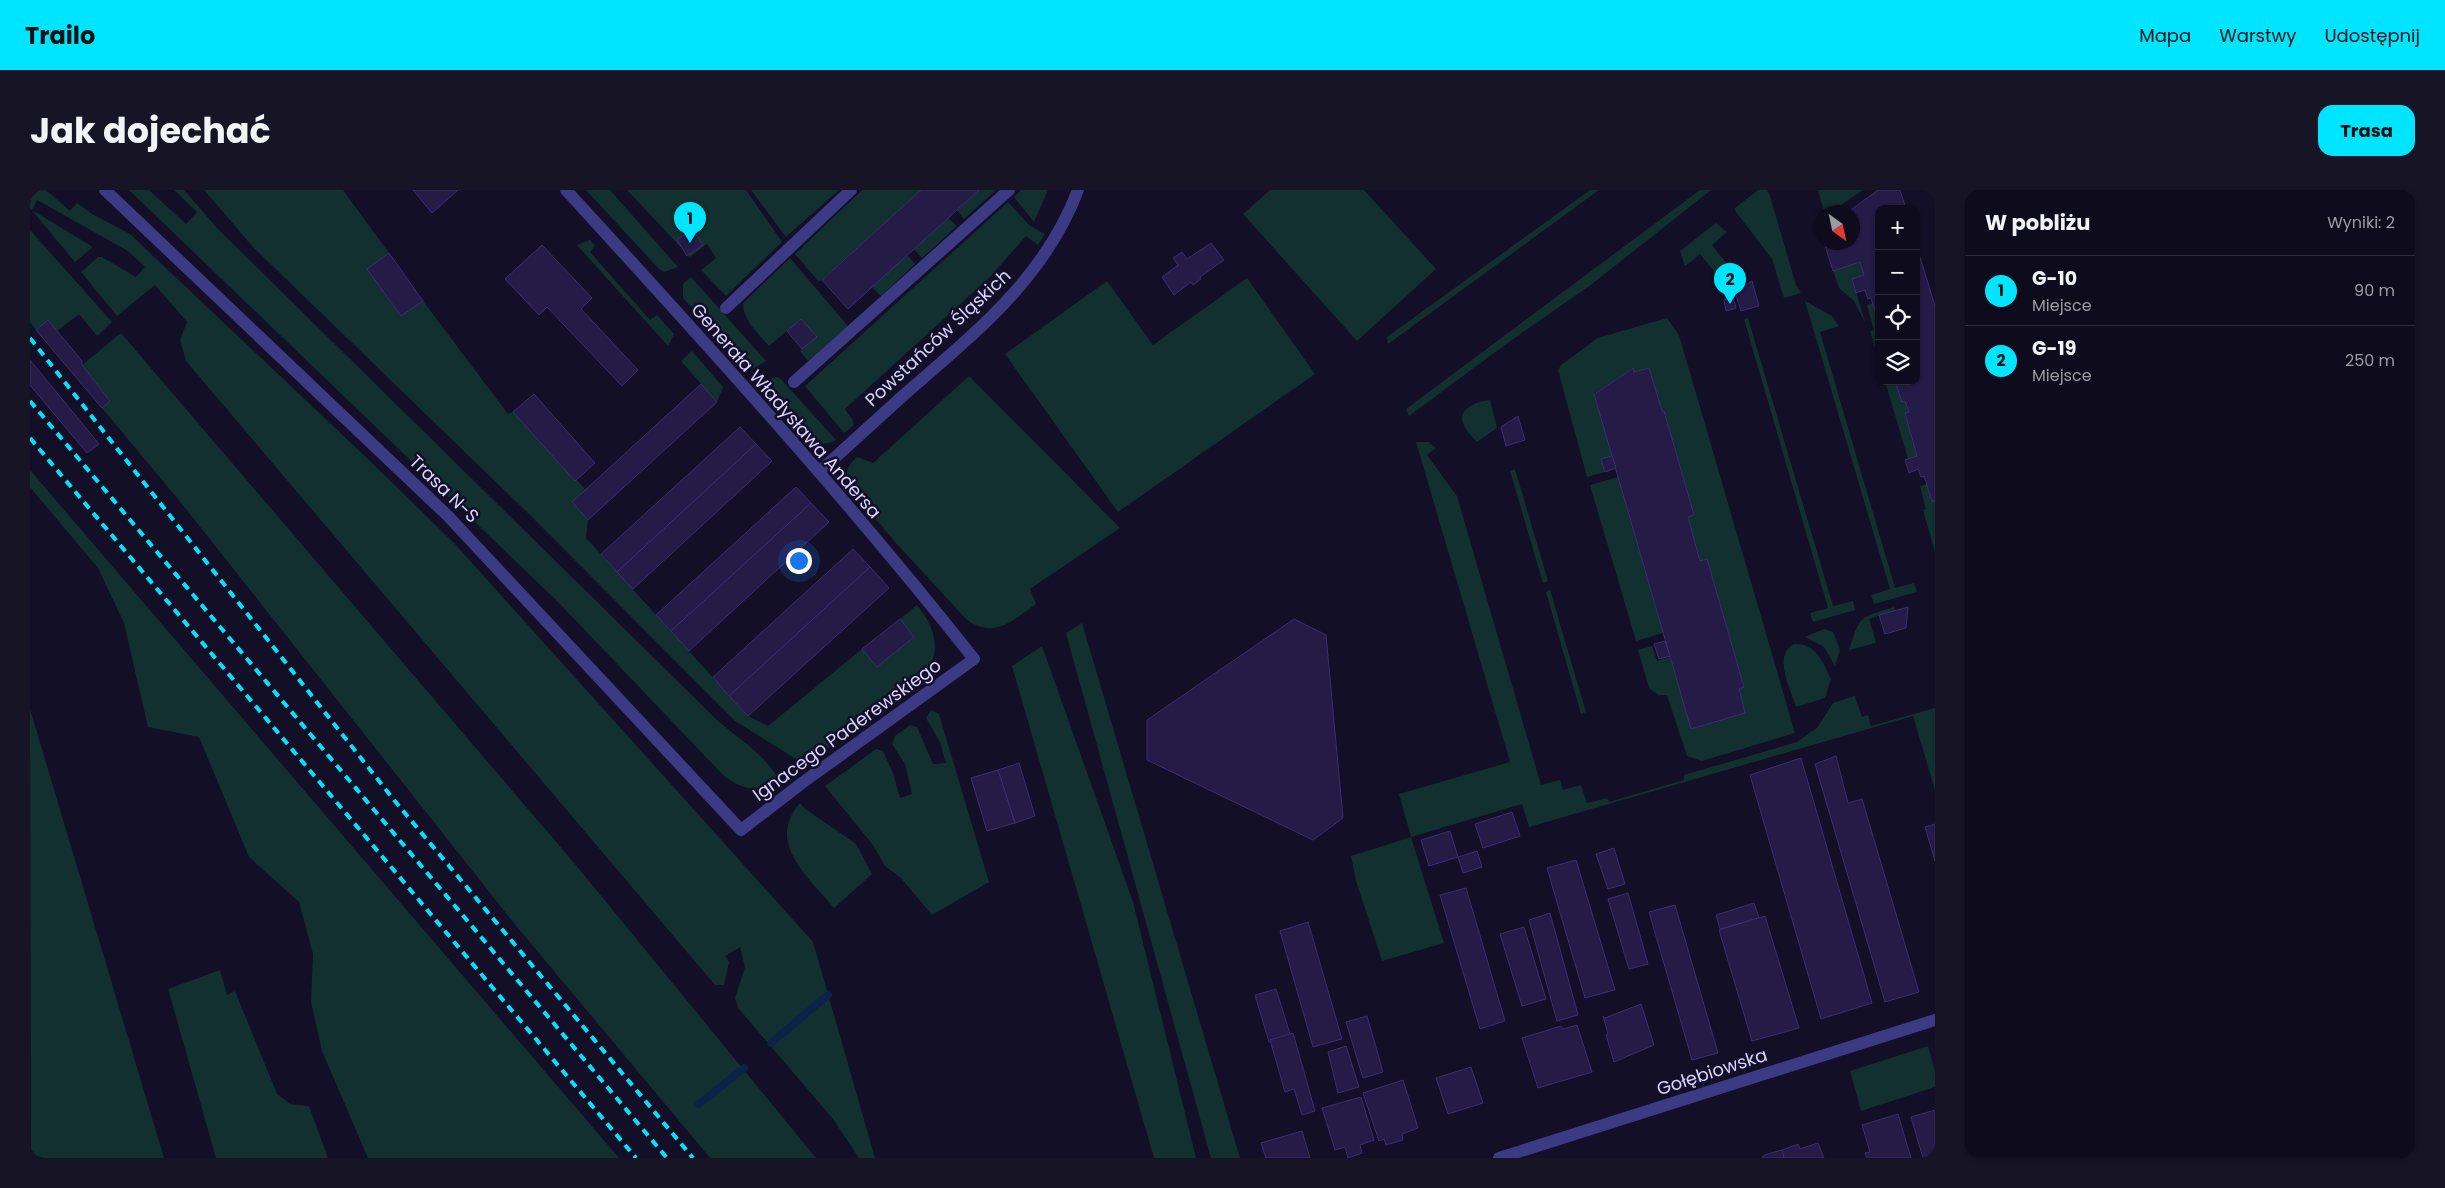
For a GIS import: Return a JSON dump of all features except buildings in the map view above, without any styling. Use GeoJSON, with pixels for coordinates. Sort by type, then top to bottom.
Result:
{"type":"FeatureCollection","features":[{"type":"Feature","properties":{"kind":"street","name":"Trasa N-S"},"geometry":{"type":"LineString","coordinates":[[105,190],[448,516],[740,830]]}},
{"type":"Feature","properties":{"kind":"street","name":"Generała Władysława Andersa"},"geometry":{"type":"LineString","coordinates":[[566,190],[819,472],[974,659]]}},
{"type":"Feature","properties":{"kind":"street"},"geometry":{"type":"LineString","coordinates":[[726,308],[851,190]]}},
{"type":"Feature","properties":{"kind":"street"},"geometry":{"type":"LineString","coordinates":[[794,382],[1009,190]]}},
{"type":"Feature","properties":{"kind":"street","name":"Powstańców Śląskich"},"geometry":{"type":"LineString","coordinates":[[819,472],[1017,291],[1045,256],[1066,219],[1078,190]]}},
{"type":"Feature","properties":{"kind":"street","name":"Ignacego Paderewskiego"},"geometry":{"type":"LineString","coordinates":[[740,830],[974,659]]}},
{"type":"Feature","properties":{"kind":"street","name":"Gołębiowska"},"geometry":{"type":"LineString","coordinates":[[1499,1158],[1935,1020]]}},
{"type":"Feature","properties":{"kind":"green space"},"geometry":{"type":"Polygon","coordinates":[[[30,190],[46,190],[70,211],[77,203],[92,214],[130,234],[370,461],[455,544],[813,942],[875,1158],[859,1158],[833,1119],[738,1008],[735,998],[745,967],[740,947],[725,956],[729,962],[724,985],[715,985],[186,361],[180,340],[187,322],[155,285],[117,316],[81,272],[98,257],[102,257],[136,277],[145,267],[128,251],[37,200],[32,210],[93,247],[75,262],[30,208],[30,190]]]}},
{"type":"Feature","properties":{"kind":"green space"},"geometry":{"type":"Polygon","coordinates":[[[129,190],[149,190],[186,224],[197,212],[174,190],[184,190],[218,229],[718,721],[760,755],[780,781],[765,788],[752,789],[738,785],[724,776],[557,601],[129,190]]]}},
{"type":"Feature","properties":{"kind":"green space"},"geometry":{"type":"Polygon","coordinates":[[[204,190],[343,190],[389,253],[367,269],[401,316],[423,301],[508,414],[513,412],[585,489],[572,502],[588,520],[586,538],[748,716],[768,726],[862,649],[877,667],[914,637],[900,619],[917,605],[930,625],[935,641],[935,649],[930,665],[907,691],[804,764],[735,721],[530,515],[254,248],[204,190]]]}},
{"type":"Feature","properties":{"kind":"green space"},"geometry":{"type":"Polygon","coordinates":[[[586,190],[610,190],[678,267],[664,272],[659,269],[586,190]]]}},
{"type":"Feature","properties":{"kind":"green space"},"geometry":{"type":"Polygon","coordinates":[[[627,190],[746,190],[782,242],[726,296],[701,270],[716,258],[707,244],[690,257],[627,190]]]}},
{"type":"Feature","properties":{"kind":"green space"},"geometry":{"type":"Polygon","coordinates":[[[751,190],[839,190],[786,237],[751,190]]]}},
{"type":"Feature","properties":{"kind":"green space"},"geometry":{"type":"Polygon","coordinates":[[[862,190],[921,190],[819,282],[795,254],[862,190]]]}},
{"type":"Feature","properties":{"kind":"green space"},"geometry":{"type":"Polygon","coordinates":[[[979,190],[996,190],[964,219],[957,210],[979,190]]]}},
{"type":"Feature","properties":{"kind":"green space"},"geometry":{"type":"Polygon","coordinates":[[[1021,190],[1048,190],[1034,222],[1014,197],[1021,190]]]}},
{"type":"Feature","properties":{"kind":"green space"},"geometry":{"type":"Polygon","coordinates":[[[1270,190],[1364,190],[1436,269],[1357,341],[1243,214],[1270,190]]]}},
{"type":"Feature","properties":{"kind":"green space"},"geometry":{"type":"Polygon","coordinates":[[[1590,190],[1599,190],[1388,344],[1387,337],[1590,190]]]}},
{"type":"Feature","properties":{"kind":"green space"},"geometry":{"type":"Polygon","coordinates":[[[1700,190],[1711,190],[1592,284],[1502,347],[1409,416],[1406,409],[1700,190]]]}},
{"type":"Feature","properties":{"kind":"green space"},"geometry":{"type":"Polygon","coordinates":[[[1758,190],[1767,190],[1769,193],[1796,285],[1801,293],[1784,298],[1772,259],[1736,212],[1735,208],[1758,190]]]}},
{"type":"Feature","properties":{"kind":"green space"},"geometry":{"type":"Polygon","coordinates":[[[1818,190],[1863,190],[1841,205],[1822,205],[1818,190]]]}},
{"type":"Feature","properties":{"kind":"green space"},"geometry":{"type":"Polygon","coordinates":[[[1008,202],[1030,226],[1045,234],[1038,245],[1026,236],[990,277],[845,409],[854,425],[844,433],[805,386],[1008,202]]]}},
{"type":"Feature","properties":{"kind":"green space"},"geometry":{"type":"Polygon","coordinates":[[[948,218],[957,226],[922,258],[914,249],[948,218]]]}},
{"type":"Feature","properties":{"kind":"green space"},"geometry":{"type":"Polygon","coordinates":[[[1716,223],[1727,232],[1712,245],[1742,283],[1731,292],[1700,254],[1685,266],[1680,251],[1716,223]]]}},
{"type":"Feature","properties":{"kind":"green space"},"geometry":{"type":"Polygon","coordinates":[[[30,230],[112,322],[97,336],[79,314],[57,331],[48,320],[36,330],[30,322],[30,230]]]}},
{"type":"Feature","properties":{"kind":"green space"},"geometry":{"type":"Polygon","coordinates":[[[590,240],[595,246],[590,252],[650,320],[657,315],[674,334],[668,346],[577,245],[590,240]]]}},
{"type":"Feature","properties":{"kind":"green space"},"geometry":{"type":"Polygon","coordinates":[[[907,255],[915,264],[881,296],[872,287],[907,255]]]}},
{"type":"Feature","properties":{"kind":"green space"},"geometry":{"type":"Polygon","coordinates":[[[790,258],[848,326],[808,361],[800,351],[816,336],[801,319],[769,346],[748,321],[744,309],[743,303],[790,258]]]}},
{"type":"Feature","properties":{"kind":"green space"},"geometry":{"type":"Polygon","coordinates":[[[1860,262],[1864,275],[1852,279],[1865,322],[1854,301],[1839,288],[1833,271],[1860,262]]]}},
{"type":"Feature","properties":{"kind":"green space"},"geometry":{"type":"Polygon","coordinates":[[[691,277],[766,361],[752,369],[743,365],[683,298],[683,284],[691,277]]]}},
{"type":"Feature","properties":{"kind":"green space"},"geometry":{"type":"Polygon","coordinates":[[[1247,278],[1315,374],[1118,512],[1005,354],[1107,281],[1153,345],[1247,278]]]}},
{"type":"Feature","properties":{"kind":"green space"},"geometry":{"type":"Polygon","coordinates":[[[1805,301],[1832,316],[1839,326],[1820,332],[1895,588],[1914,583],[1917,592],[1874,604],[1871,595],[1890,589],[1805,301]]]}},
{"type":"Feature","properties":{"kind":"green space"},"geometry":{"type":"Polygon","coordinates":[[[1873,303],[1875,310],[1875,347],[1870,331],[1874,330],[1867,305],[1873,303]]]}},
{"type":"Feature","properties":{"kind":"green space"},"geometry":{"type":"Polygon","coordinates":[[[1667,318],[1679,335],[1795,733],[1702,761],[1687,756],[1667,695],[1658,695],[1649,688],[1638,650],[1652,646],[1657,661],[1670,657],[1691,728],[1745,713],[1739,689],[1744,687],[1707,559],[1700,561],[1688,517],[1694,515],[1664,411],[1662,411],[1649,368],[1634,372],[1632,368],[1594,393],[1612,456],[1601,459],[1605,472],[1587,477],[1558,370],[1561,365],[1598,338],[1667,318]]]}},
{"type":"Feature","properties":{"kind":"green space"},"geometry":{"type":"Polygon","coordinates":[[[1748,318],[1833,606],[1853,601],[1855,610],[1813,622],[1810,613],[1828,608],[1744,319],[1748,318]]]}},
{"type":"Feature","properties":{"kind":"green space"},"geometry":{"type":"Polygon","coordinates":[[[121,333],[575,864],[816,1158],[710,1158],[513,922],[182,504],[102,408],[110,400],[82,365],[121,333]]]}},
{"type":"Feature","properties":{"kind":"green space"},"geometry":{"type":"Polygon","coordinates":[[[692,351],[723,387],[717,402],[681,361],[692,351]]]}},
{"type":"Feature","properties":{"kind":"green space"},"geometry":{"type":"Polygon","coordinates":[[[969,376],[1120,528],[1030,589],[1036,604],[1011,622],[995,628],[986,628],[967,620],[895,542],[847,484],[846,479],[851,463],[857,457],[873,463],[969,376]]]}},
{"type":"Feature","properties":{"kind":"green space"},"geometry":{"type":"Polygon","coordinates":[[[772,378],[780,378],[836,440],[822,444],[808,440],[766,389],[772,378]]]}},
{"type":"Feature","properties":{"kind":"green space"},"geometry":{"type":"Polygon","coordinates":[[[1886,385],[1896,385],[1902,402],[1905,401],[1909,412],[1905,414],[1917,456],[1908,459],[1886,385]]]}},
{"type":"Feature","properties":{"kind":"green space"},"geometry":{"type":"Polygon","coordinates":[[[1490,400],[1497,428],[1477,442],[1464,426],[1463,413],[1470,406],[1490,400]]]}},
{"type":"Feature","properties":{"kind":"green space"},"geometry":{"type":"Polygon","coordinates":[[[1416,442],[1428,442],[1436,448],[1427,455],[1457,496],[1541,785],[1560,780],[1563,790],[1581,785],[1587,803],[1607,798],[1609,802],[1684,780],[1684,775],[1797,742],[1817,728],[1833,703],[1855,696],[1862,717],[1868,715],[1871,726],[1935,708],[1935,790],[1913,716],[1529,827],[1522,804],[1411,837],[1399,794],[1510,762],[1416,442]]]}},
{"type":"Feature","properties":{"kind":"green space"},"geometry":{"type":"Polygon","coordinates":[[[1515,469],[1548,581],[1543,583],[1510,471],[1515,469]]]}},
{"type":"Feature","properties":{"kind":"green space"},"geometry":{"type":"Polygon","coordinates":[[[30,470],[619,1158],[368,1158],[322,1051],[311,1002],[313,954],[299,902],[249,857],[199,737],[148,727],[124,623],[98,568],[30,487],[30,470]]]}},
{"type":"Feature","properties":{"kind":"green space"},"geometry":{"type":"Polygon","coordinates":[[[1618,477],[1663,633],[1636,641],[1590,485],[1618,477]]]}},
{"type":"Feature","properties":{"kind":"green space"},"geometry":{"type":"Polygon","coordinates":[[[1927,484],[1932,501],[1935,501],[1935,552],[1923,510],[1926,509],[1920,486],[1927,484]]]}},
{"type":"Feature","properties":{"kind":"green space"},"geometry":{"type":"Polygon","coordinates":[[[1550,590],[1586,712],[1581,714],[1546,592],[1550,590]]]}},
{"type":"Feature","properties":{"kind":"green space"},"geometry":{"type":"Polygon","coordinates":[[[1894,607],[1895,611],[1869,619],[1876,643],[1849,650],[1862,619],[1894,607]]]}},
{"type":"Feature","properties":{"kind":"green space"},"geometry":{"type":"Polygon","coordinates":[[[1082,623],[1240,1158],[1211,1158],[1066,633],[1082,623]]]}},
{"type":"Feature","properties":{"kind":"green space"},"geometry":{"type":"Polygon","coordinates":[[[1824,629],[1833,632],[1840,650],[1835,666],[1824,647],[1805,637],[1824,629]]]}},
{"type":"Feature","properties":{"kind":"green space"},"geometry":{"type":"Polygon","coordinates":[[[1794,644],[1813,650],[1822,660],[1831,679],[1825,698],[1796,707],[1787,682],[1784,664],[1784,656],[1794,644]]]}},
{"type":"Feature","properties":{"kind":"green space"},"geometry":{"type":"Polygon","coordinates":[[[1042,646],[1133,902],[1196,1158],[1154,1158],[1012,666],[1042,646]]]}},
{"type":"Feature","properties":{"kind":"green space"},"geometry":{"type":"Polygon","coordinates":[[[30,709],[164,1158],[31,1158],[30,709]]]}},
{"type":"Feature","properties":{"kind":"green space"},"geometry":{"type":"Polygon","coordinates":[[[931,710],[939,714],[989,882],[932,915],[901,878],[885,866],[873,845],[825,786],[876,749],[883,751],[893,773],[900,798],[912,794],[905,764],[892,744],[895,736],[910,725],[917,727],[933,764],[946,763],[940,742],[926,718],[931,710]]]}},
{"type":"Feature","properties":{"kind":"green space"},"geometry":{"type":"Polygon","coordinates":[[[800,803],[804,808],[856,844],[872,874],[834,908],[803,872],[794,859],[789,846],[787,832],[790,818],[800,803]]]}},
{"type":"Feature","properties":{"kind":"green space"},"geometry":{"type":"Polygon","coordinates":[[[1411,837],[1444,943],[1382,961],[1356,881],[1351,856],[1411,837]]]}},
{"type":"Feature","properties":{"kind":"green space"},"geometry":{"type":"Polygon","coordinates":[[[220,970],[227,995],[235,991],[277,1094],[290,1104],[309,1106],[328,1158],[216,1158],[168,989],[220,970]]]}},
{"type":"Feature","properties":{"kind":"green space"},"geometry":{"type":"Polygon","coordinates":[[[1928,1046],[1935,1071],[1935,1087],[1861,1111],[1850,1071],[1928,1046]]]}},
{"type":"Feature","properties":{"kind":"waterway"},"geometry":{"type":"LineString","coordinates":[[771,1043],[828,995]]}},
{"type":"Feature","properties":{"kind":"waterway"},"geometry":{"type":"LineString","coordinates":[[699,1104],[744,1068]]}},
{"type":"Feature","properties":{"kind":"railway"},"geometry":{"type":"LineString","coordinates":[[30,338],[394,800],[693,1158]]}},
{"type":"Feature","properties":{"kind":"railway"},"geometry":{"type":"LineString","coordinates":[[30,401],[667,1158]]}},
{"type":"Feature","properties":{"kind":"railway"},"geometry":{"type":"LineString","coordinates":[[30,438],[636,1158]]}},
{"type":"Feature","properties":{"kind":"place","name":"G-10"},"geometry":{"type":"Point","coordinates":[690,243]}},
{"type":"Feature","properties":{"kind":"place","name":"G-19"},"geometry":{"type":"Point","coordinates":[1730,304]}}]}
